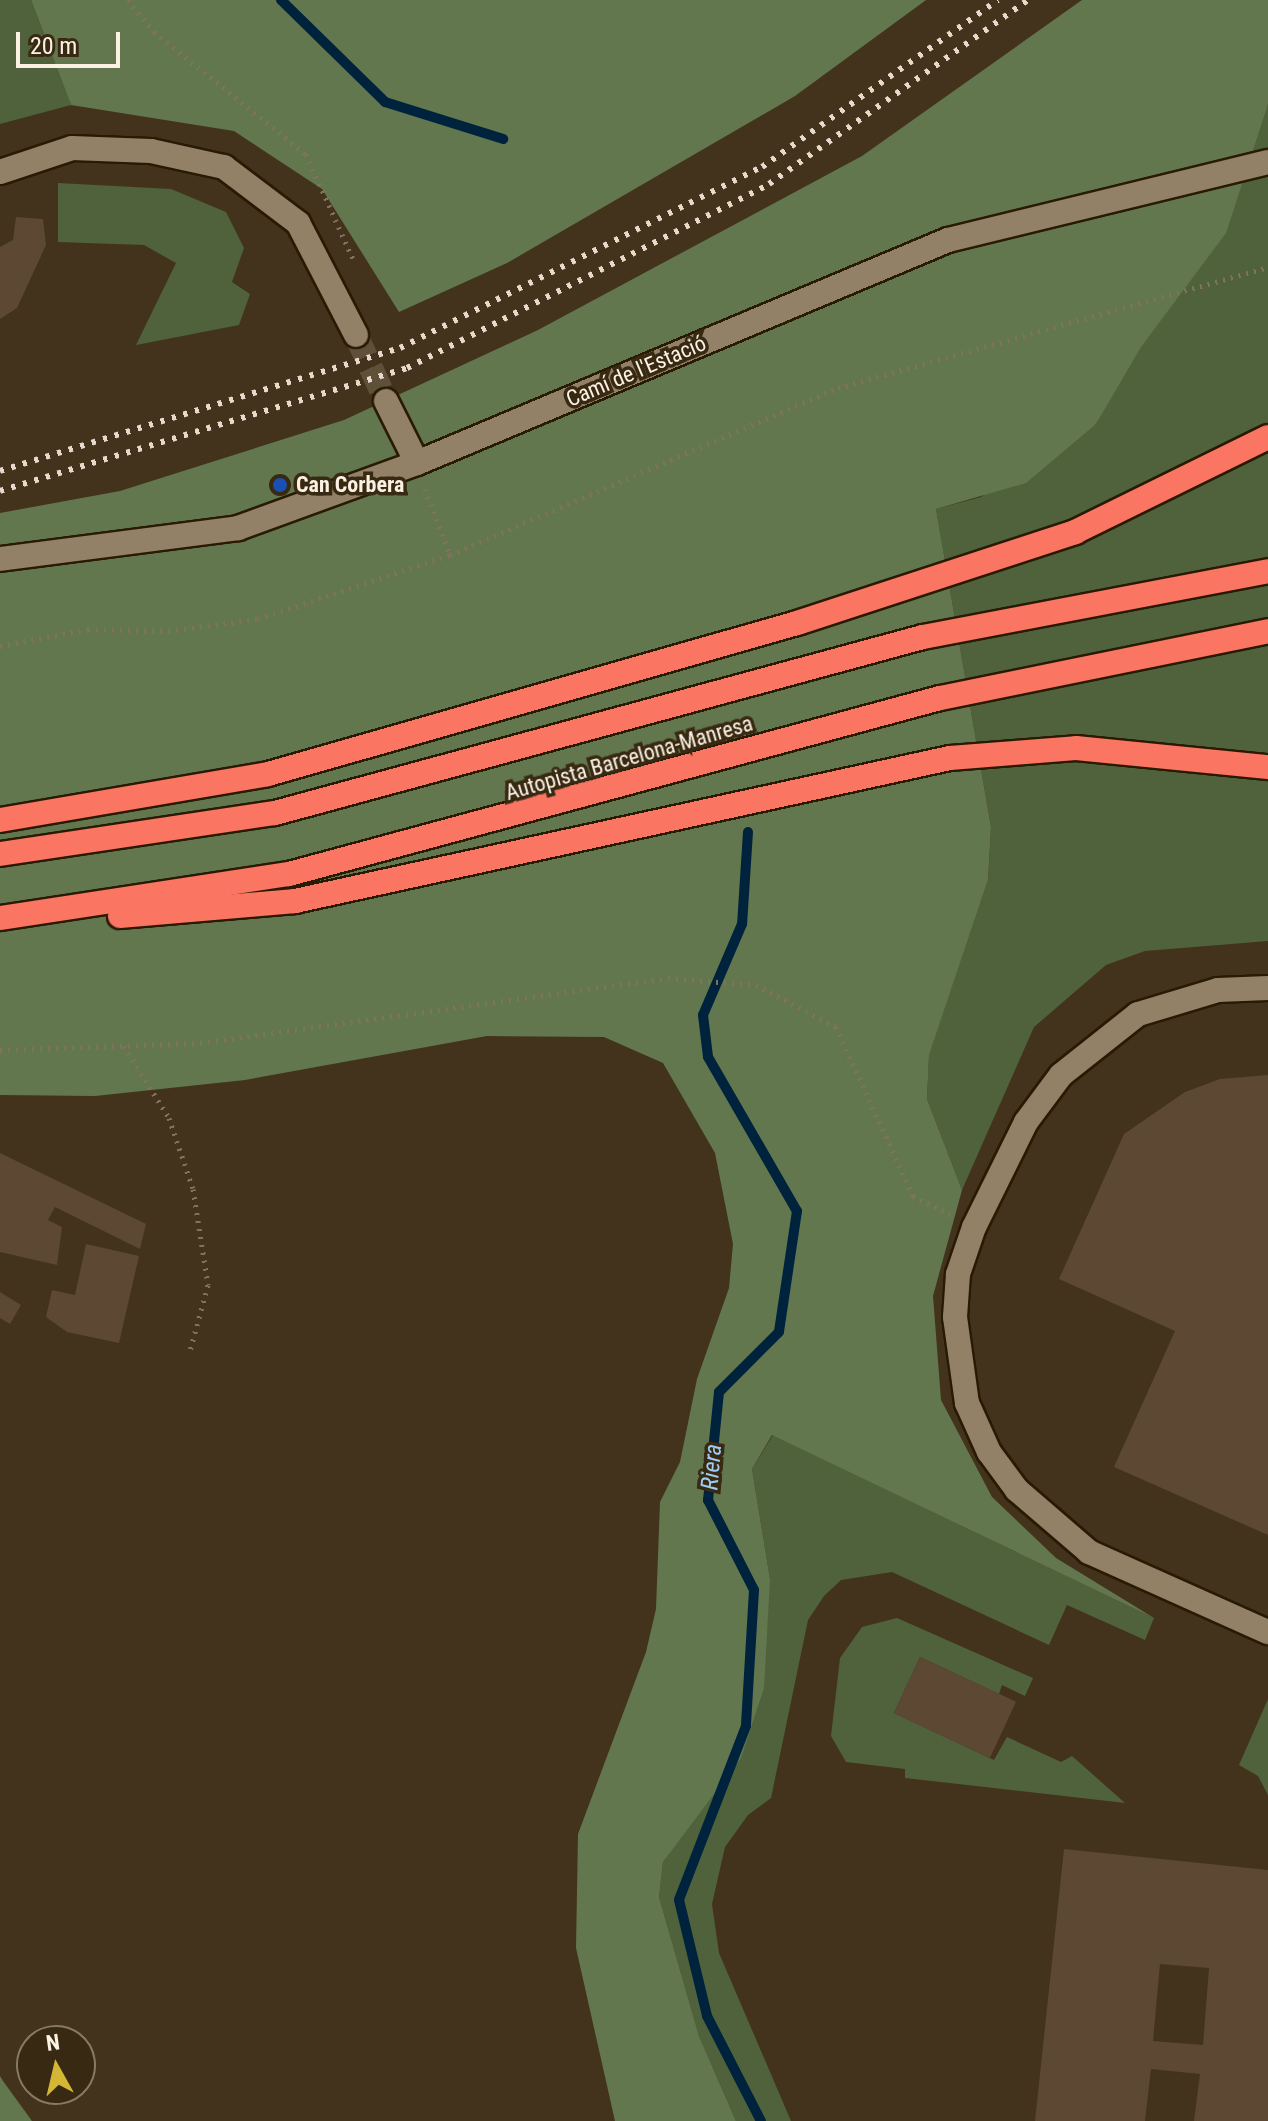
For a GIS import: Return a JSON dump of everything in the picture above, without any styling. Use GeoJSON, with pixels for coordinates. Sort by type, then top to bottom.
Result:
{"type":"FeatureCollection","features":[{"type":"Feature","properties":{"kind":"highway"},"geometry":{"type":"LineString","coordinates":[[0,820],[268,774],[797,623],[1075,532],[1268,437]]}},
{"type":"Feature","properties":{"kind":"highway","name":"Autopista Barcelona-Manresa"},"geometry":{"type":"LineString","coordinates":[[0,854],[275,813],[923,637],[1268,571]]}},
{"type":"Feature","properties":{"kind":"highway","name":"Autopista Barcelona-Manresa"},"geometry":{"type":"LineString","coordinates":[[0,918],[289,874],[940,698],[1268,631]]}},
{"type":"Feature","properties":{"kind":"highway"},"geometry":{"type":"LineString","coordinates":[[0,918],[169,915],[295,901],[950,758],[1076,748],[1268,767]]}},
{"type":"Feature","properties":{"kind":"street"},"geometry":{"type":"LineString","coordinates":[[0,172],[72,148],[151,151],[224,167],[298,223],[356,335]]}},
{"type":"Feature","properties":{"kind":"street","name":"Camí de l'Estació"},"geometry":{"type":"LineString","coordinates":[[0,559],[238,528],[417,463],[948,240],[1268,162]]}},
{"type":"Feature","properties":{"kind":"street"},"geometry":{"type":"LineString","coordinates":[[386,401],[417,463]]}},
{"type":"Feature","properties":{"kind":"street"},"geometry":{"type":"LineString","coordinates":[[1268,988],[1176,1000],[1095,1042],[1026,1122],[974,1227],[958,1274],[955,1317],[967,1403],[989,1452],[1017,1490],[1089,1552],[1268,1632]]}},
{"type":"Feature","properties":{"kind":"path"},"geometry":{"type":"LineString","coordinates":[[128,0],[154,32],[306,154],[356,264]]}},
{"type":"Feature","properties":{"kind":"path"},"geometry":{"type":"LineString","coordinates":[[0,646],[88,629],[168,631],[258,619],[450,555],[838,388],[1268,267]]}},
{"type":"Feature","properties":{"kind":"path"},"geometry":{"type":"LineString","coordinates":[[417,463],[450,555]]}},
{"type":"Feature","properties":{"kind":"path"},"geometry":{"type":"LineString","coordinates":[[0,1050],[200,1043],[668,978],[756,985],[836,1027],[913,1196],[974,1227]]}},
{"type":"Feature","properties":{"kind":"path"},"geometry":{"type":"LineString","coordinates":[[124,1045],[169,1118],[193,1189],[208,1285],[190,1351]]}},
{"type":"Feature","properties":{"kind":"green space"},"geometry":{"type":"Polygon","coordinates":[[[0,0],[31,0],[71,105],[0,124],[0,0]]]}},
{"type":"Feature","properties":{"kind":"green space"},"geometry":{"type":"Polygon","coordinates":[[[31,0],[926,0],[795,96],[507,263],[399,312],[322,189],[234,131],[71,105],[31,0]]]}},
{"type":"Feature","properties":{"kind":"green space"},"geometry":{"type":"Polygon","coordinates":[[[1082,0],[1268,0],[1268,104],[1226,233],[1141,347],[1096,424],[1026,483],[936,509],[991,827],[988,880],[929,1055],[927,1099],[962,1190],[933,1296],[941,1400],[992,1497],[1056,1558],[1154,1618],[772,1435],[752,1469],[770,1579],[764,1688],[741,1758],[663,1862],[659,1897],[699,2036],[736,2121],[615,2121],[576,1948],[578,1834],[646,1652],[656,1609],[660,1502],[680,1462],[697,1379],[729,1288],[733,1244],[715,1153],[663,1063],[604,1037],[487,1036],[245,1080],[95,1096],[0,1095],[0,513],[120,491],[344,420],[538,330],[862,156],[1082,0]]]}},
{"type":"Feature","properties":{"kind":"green space"},"geometry":{"type":"Polygon","coordinates":[[[1268,104],[1268,941],[1145,951],[1106,965],[1034,1027],[962,1190],[927,1099],[929,1054],[988,880],[991,827],[936,509],[981,497],[1096,424],[1268,104]]]}},
{"type":"Feature","properties":{"kind":"green space"},"geometry":{"type":"Polygon","coordinates":[[[58,183],[171,189],[226,212],[244,248],[232,282],[250,294],[239,325],[136,345],[176,263],[144,245],[58,242],[58,183]]]}},
{"type":"Feature","properties":{"kind":"green space"},"geometry":{"type":"Polygon","coordinates":[[[773,1435],[1154,1618],[1145,1640],[1067,1605],[1049,1645],[892,1572],[841,1580],[824,1596],[808,1620],[771,1798],[748,1815],[725,1847],[712,1904],[719,1953],[791,2121],[736,2121],[699,2036],[659,1897],[663,1862],[687,1827],[770,1579],[752,1469],[773,1435]]]}},
{"type":"Feature","properties":{"kind":"green space"},"geometry":{"type":"Polygon","coordinates":[[[897,1618],[1033,1678],[1025,1696],[1002,1685],[999,1694],[920,1657],[894,1713],[994,1760],[1007,1737],[1061,1762],[1072,1756],[1125,1803],[905,1778],[905,1769],[846,1762],[831,1736],[840,1658],[862,1627],[897,1618]]]}},
{"type":"Feature","properties":{"kind":"green space"},"geometry":{"type":"Polygon","coordinates":[[[1268,1699],[1268,1795],[1258,1776],[1239,1765],[1268,1699]]]}},
{"type":"Feature","properties":{"kind":"green space"},"geometry":{"type":"Polygon","coordinates":[[[0,2076],[16,2099],[16,2105],[20,2105],[32,2121],[0,2121],[0,2076]]]}},
{"type":"Feature","properties":{"kind":"building"},"geometry":{"type":"Polygon","coordinates":[[[16,217],[43,219],[46,245],[17,308],[0,319],[0,247],[13,240],[16,217]]]}},
{"type":"Feature","properties":{"kind":"building"},"geometry":{"type":"Polygon","coordinates":[[[1268,1075],[1268,1535],[1114,1467],[1175,1331],[1059,1279],[1124,1134],[1185,1092],[1220,1079],[1268,1075]]]}},
{"type":"Feature","properties":{"kind":"building"},"geometry":{"type":"Polygon","coordinates":[[[0,1153],[146,1224],[140,1249],[55,1207],[48,1220],[62,1227],[57,1265],[0,1252],[0,1153]]]}},
{"type":"Feature","properties":{"kind":"building"},"geometry":{"type":"Polygon","coordinates":[[[86,1244],[139,1256],[119,1343],[67,1332],[46,1317],[52,1290],[75,1295],[86,1244]]]}},
{"type":"Feature","properties":{"kind":"building"},"geometry":{"type":"Polygon","coordinates":[[[0,1292],[21,1305],[10,1324],[0,1318],[0,1292]]]}},
{"type":"Feature","properties":{"kind":"building"},"geometry":{"type":"Polygon","coordinates":[[[920,1657],[1016,1702],[990,1758],[894,1713],[920,1657]]]}},
{"type":"Feature","properties":{"kind":"building"},"geometry":{"type":"Polygon","coordinates":[[[1064,1849],[1268,1870],[1268,2121],[1194,2121],[1200,2074],[1151,2069],[1145,2121],[1035,2121],[1064,1849]],[[1160,1964],[1153,2041],[1203,2045],[1209,1968],[1160,1964]]]}},
{"type":"Feature","properties":{"kind":"waterway"},"geometry":{"type":"LineString","coordinates":[[281,0],[385,102],[503,139]]}},
{"type":"Feature","properties":{"kind":"waterway","name":"Riera"},"geometry":{"type":"LineString","coordinates":[[748,832],[742,924],[703,1015],[708,1057],[797,1211],[779,1332],[719,1392],[708,1500],[754,1590],[746,1726],[679,1900],[707,2016],[761,2121]]}},
{"type":"Feature","properties":{"kind":"tunnel"},"geometry":{"type":"LineString","coordinates":[[356,335],[386,401]]}},
{"type":"Feature","properties":{"kind":"railway"},"geometry":{"type":"LineString","coordinates":[[0,471],[400,348],[762,167],[998,0]]}},
{"type":"Feature","properties":{"kind":"railway"},"geometry":{"type":"LineString","coordinates":[[0,491],[407,368],[769,184],[1028,0]]}},
{"type":"Feature","properties":{"kind":"place","name":"Can Corbera"},"geometry":{"type":"Point","coordinates":[280,485]}}]}
